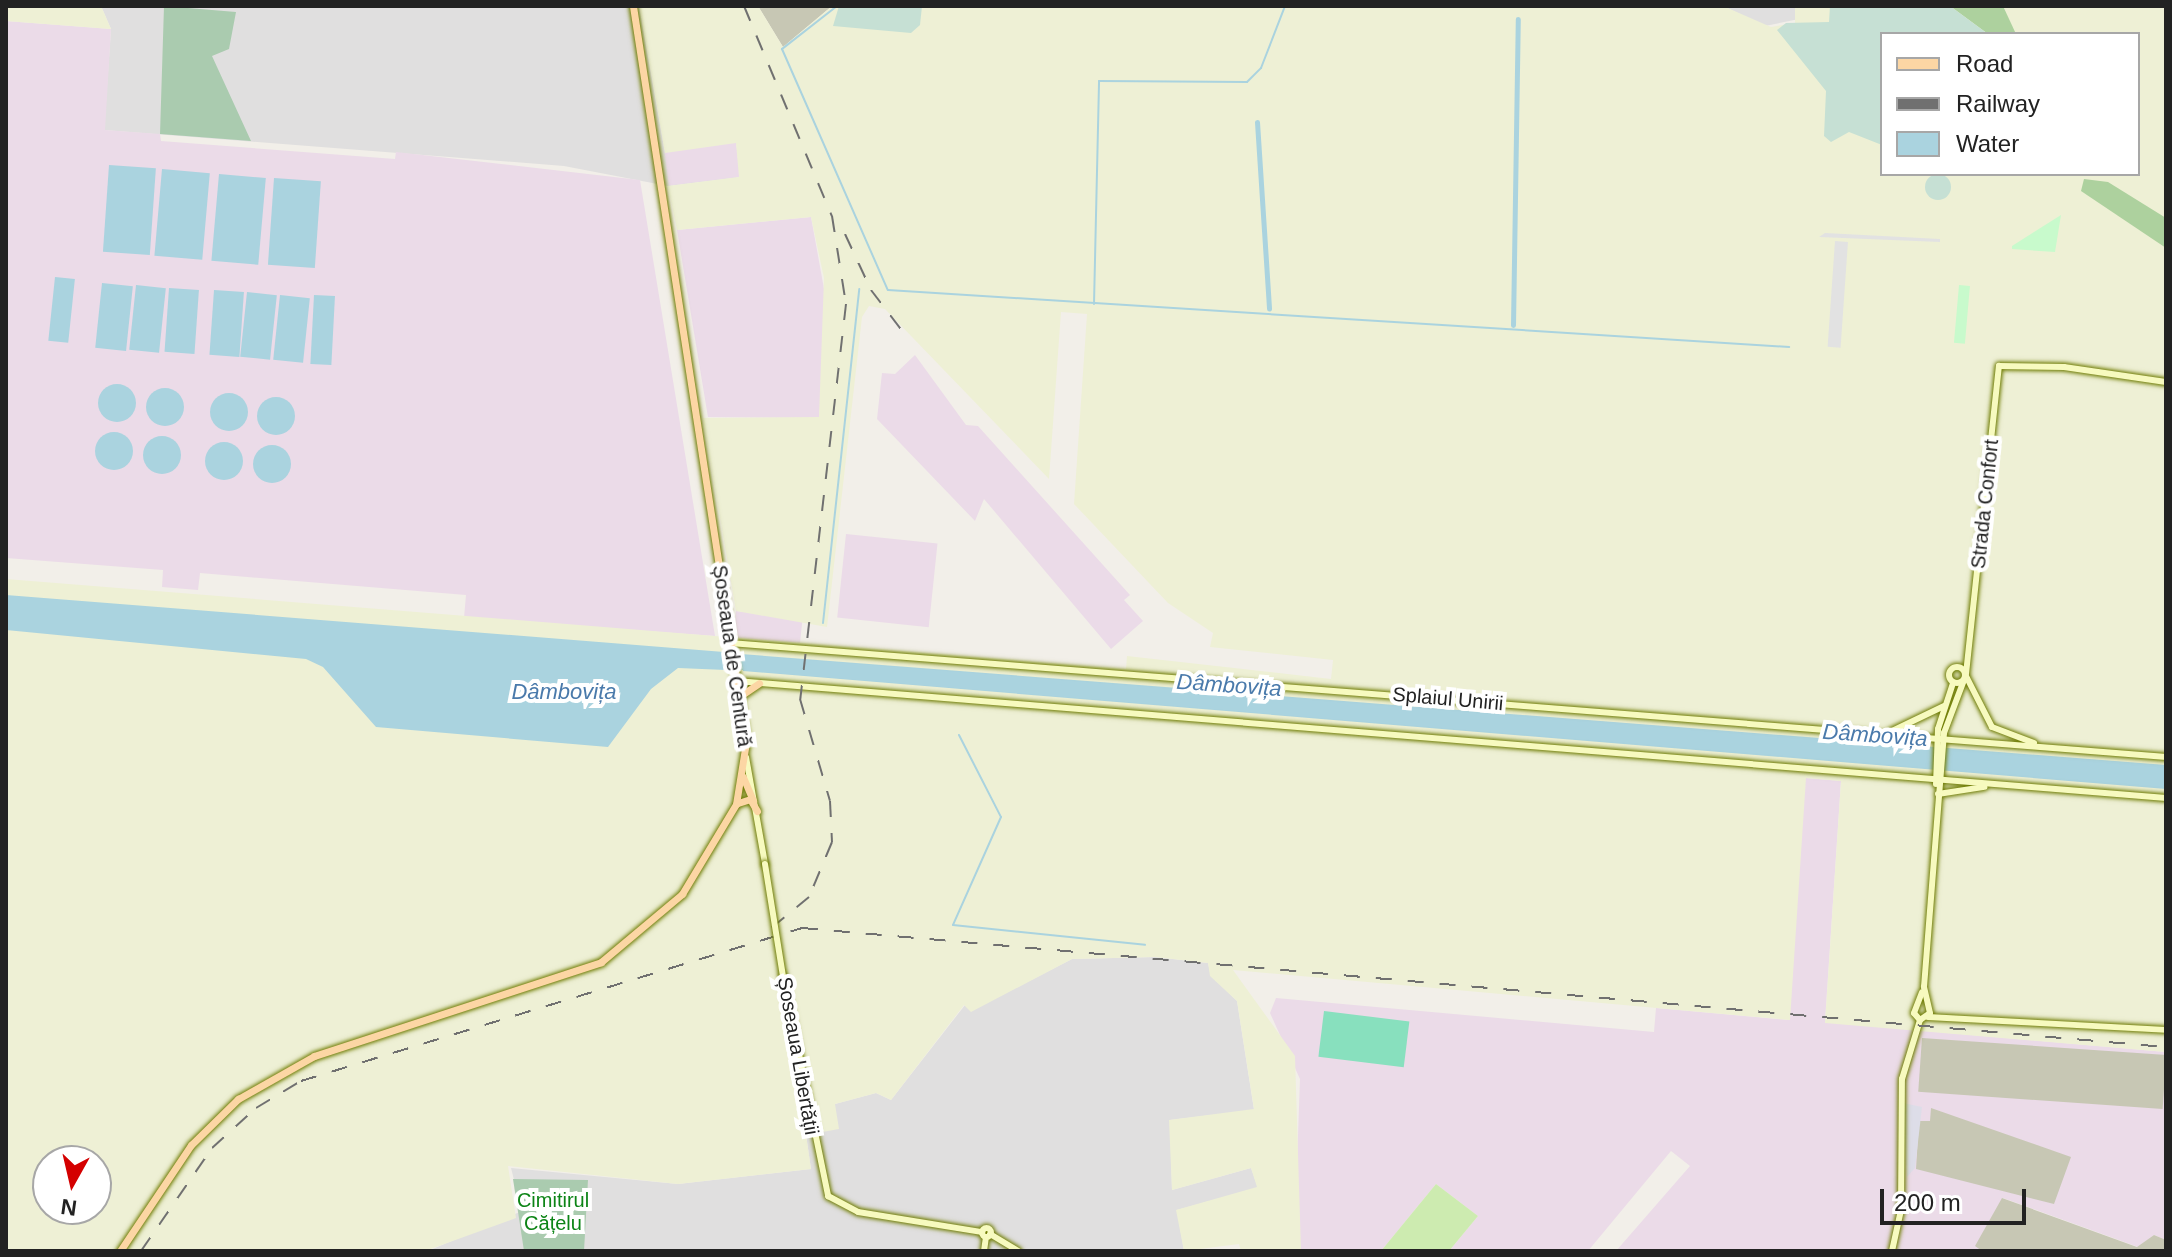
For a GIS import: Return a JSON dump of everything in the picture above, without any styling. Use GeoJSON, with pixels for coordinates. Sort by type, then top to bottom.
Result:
{"type":"FeatureCollection","features":[{"type":"Feature","properties":{"kind":"main road","name":"Șoseaua de Centură"},"geometry":{"type":"LineString","coordinates":[[120,1251],[191,1145],[238,1099],[314,1056],[601,962],[676,900],[736,804],[746,757],[739,702],[632,7]]}},
{"type":"Feature","properties":{"kind":"main road","name":"Strada Confort"},"geometry":{"type":"LineString","coordinates":[[1940,740],[1965,677],[1972,642],[1999,366],[2064,367],[2166,382]]}},
{"type":"Feature","properties":{"kind":"main road","name":"Strada Confort"},"geometry":{"type":"LineString","coordinates":[[1957,667],[1972,642]]}},
{"type":"Feature","properties":{"kind":"main road","name":"Splaiul Unirii"},"geometry":{"type":"LineString","coordinates":[[730,643],[2166,757]]}},
{"type":"Feature","properties":{"kind":"main road"},"geometry":{"type":"LineString","coordinates":[[1892,1251],[1901,1210],[1901,1083],[1920,1020],[1919,1006],[1924,987],[1940,740],[1953,683],[1949,675],[1957,667],[1992,727],[2058,748]]}},
{"type":"Feature","properties":{"kind":"main road"},"geometry":{"type":"LineString","coordinates":[[1953,683],[1965,677]]}},
{"type":"Feature","properties":{"kind":"main road","name":"Splaiul Unirii"},"geometry":{"type":"LineString","coordinates":[[736,681],[2166,798]]}},
{"type":"Feature","properties":{"kind":"main road"},"geometry":{"type":"LineString","coordinates":[[739,702],[746,686],[759,683]]}},
{"type":"Feature","properties":{"kind":"main road"},"geometry":{"type":"LineString","coordinates":[[1879,734],[1916,724],[1947,704]]}},
{"type":"Feature","properties":{"kind":"main road","name":"Șoseaua Libertății"},"geometry":{"type":"LineString","coordinates":[[746,757],[783,976],[828,1196],[858,1212],[986,1234],[1018,1251]]}},
{"type":"Feature","properties":{"kind":"main road"},"geometry":{"type":"LineString","coordinates":[[743,777],[757,811]]}},
{"type":"Feature","properties":{"kind":"main road"},"geometry":{"type":"LineString","coordinates":[[1936,797],[1945,788],[1992,784]]}},
{"type":"Feature","properties":{"kind":"main road"},"geometry":{"type":"LineString","coordinates":[[736,804],[754,803]]}},
{"type":"Feature","properties":{"kind":"main road"},"geometry":{"type":"LineString","coordinates":[[1924,987],[1928,1017]]}},
{"type":"Feature","properties":{"kind":"main road"},"geometry":{"type":"LineString","coordinates":[[1919,1006],[1950,1014],[2166,1030]]}},
{"type":"Feature","properties":{"kind":"main road"},"geometry":{"type":"LineString","coordinates":[[1920,1020],[1950,1014]]}},
{"type":"Feature","properties":{"kind":"main road"},"geometry":{"type":"LineString","coordinates":[[984,1251],[986,1234]]}},
{"type":"Feature","properties":{"kind":"shaded area"},"geometry":{"type":"Polygon","coordinates":[[[6,6],[101,6],[111,29],[6,21],[6,6]]]}},
{"type":"Feature","properties":{"kind":"shaded area"},"geometry":{"type":"Polygon","coordinates":[[[101,6],[639,6],[665,153],[740,177],[668,186],[564,166],[104,130],[111,29],[101,6]]]}},
{"type":"Feature","properties":{"kind":"shaded area"},"geometry":{"type":"Polygon","coordinates":[[[640,6],[758,6],[783,47],[832,6],[1723,6],[1771,27],[1795,23],[1795,6],[2166,6],[2166,1052],[1825,1023],[1841,781],[1806,778],[1790,1020],[1233,970],[1295,1056],[1301,1251],[1241,1251],[1239,1244],[1184,1251],[1176,1210],[1257,1187],[1251,1168],[1172,1190],[1169,1120],[1254,1109],[1237,1001],[1210,976],[1208,963],[1155,957],[1072,959],[971,1012],[964,1005],[891,1100],[876,1093],[835,1104],[839,1129],[806,1135],[811,1169],[678,1184],[508,1166],[516,1218],[425,1251],[6,1251],[6,579],[1126,669],[1127,656],[1331,679],[1333,660],[1210,647],[1213,633],[1168,603],[1074,504],[1087,314],[1061,312],[1049,479],[885,309],[869,306],[862,317],[827,627],[736,611],[703,418],[819,417],[824,278],[811,217],[677,230],[668,186],[739,177],[736,143],[665,153],[640,6]]]}},
{"type":"Feature","properties":{"kind":"shaded area"},"geometry":{"type":"Polygon","coordinates":[[[758,6],[832,6],[783,47],[758,6]]]}},
{"type":"Feature","properties":{"kind":"shaded area"},"geometry":{"type":"Polygon","coordinates":[[[839,6],[922,6],[920,25],[911,33],[833,26],[839,6]]]}},
{"type":"Feature","properties":{"kind":"shaded area"},"geometry":{"type":"Polygon","coordinates":[[[1723,6],[1795,6],[1799,19],[1765,26],[1723,6]]]}},
{"type":"Feature","properties":{"kind":"shaded area"},"geometry":{"type":"Polygon","coordinates":[[[1830,6],[1950,6],[1985,32],[1880,32],[1880,144],[1849,132],[1831,142],[1824,136],[1826,91],[1777,30],[1786,23],[1829,22],[1830,6]]]}},
{"type":"Feature","properties":{"kind":"shaded area"},"geometry":{"type":"Polygon","coordinates":[[[6,21],[111,29],[105,130],[160,134],[161,141],[395,159],[396,152],[640,180],[715,636],[464,618],[466,595],[200,573],[198,590],[162,587],[163,570],[6,558],[6,21]]]}},
{"type":"Feature","properties":{"kind":"shaded area"},"geometry":{"type":"Polygon","coordinates":[[[736,142],[740,177],[669,186],[665,151],[736,142]]]}},
{"type":"Feature","properties":{"kind":"shaded area"},"geometry":{"type":"Polygon","coordinates":[[[1932,176],[1944,176],[1950,182],[1950,192],[1943,199],[1933,199],[1926,192],[1926,182],[1932,176]]]}},
{"type":"Feature","properties":{"kind":"shaded area"},"geometry":{"type":"Polygon","coordinates":[[[811,217],[828,311],[819,418],[708,417],[677,230],[811,217]]]}},
{"type":"Feature","properties":{"kind":"shaded area"},"geometry":{"type":"Polygon","coordinates":[[[1825,233],[1940,239],[1940,242],[1819,237],[1825,233]]]}},
{"type":"Feature","properties":{"kind":"shaded area"},"geometry":{"type":"Polygon","coordinates":[[[1835,241],[1848,242],[1841,348],[1828,347],[1835,241]]]}},
{"type":"Feature","properties":{"kind":"shaded area"},"geometry":{"type":"Polygon","coordinates":[[[915,355],[966,425],[978,426],[1130,595],[1124,600],[1143,621],[1111,649],[984,499],[975,521],[877,419],[882,373],[895,374],[915,355]]]}},
{"type":"Feature","properties":{"kind":"shaded area"},"geometry":{"type":"Polygon","coordinates":[[[846,534],[937,544],[929,627],[837,618],[846,534]]]}},
{"type":"Feature","properties":{"kind":"shaded area"},"geometry":{"type":"Polygon","coordinates":[[[736,611],[803,618],[800,645],[733,638],[736,611]]]}},
{"type":"Feature","properties":{"kind":"shaded area"},"geometry":{"type":"Polygon","coordinates":[[[1805,778],[1841,781],[1825,1022],[2166,1052],[2166,1240],[2154,1235],[2138,1247],[2003,1198],[1982,1251],[1616,1251],[1690,1166],[1671,1151],[1588,1251],[1449,1251],[1478,1216],[1436,1184],[1381,1251],[1301,1251],[1295,1219],[1300,1079],[1270,1013],[1276,998],[1654,1032],[1656,1008],[1789,1020],[1805,778]]]}},
{"type":"Feature","properties":{"kind":"shaded area"},"geometry":{"type":"Polygon","coordinates":[[[1155,957],[1208,963],[1211,976],[1237,1001],[1254,1110],[1170,1120],[1172,1190],[1251,1168],[1258,1188],[1177,1210],[1184,1251],[428,1251],[522,1211],[511,1168],[678,1184],[811,1169],[806,1135],[835,1104],[876,1093],[891,1100],[965,1005],[971,1011],[1072,959],[1155,957]]]}},
{"type":"Feature","properties":{"kind":"shaded area"},"geometry":{"type":"Polygon","coordinates":[[[1922,1038],[2166,1055],[2163,1109],[1918,1092],[1922,1038]]]}},
{"type":"Feature","properties":{"kind":"shaded area"},"geometry":{"type":"Polygon","coordinates":[[[1903,1103],[1922,1107],[1915,1168],[1907,1177],[1903,1103]]]}},
{"type":"Feature","properties":{"kind":"shaded area"},"geometry":{"type":"Polygon","coordinates":[[[1931,1108],[2071,1157],[2054,1204],[1916,1169],[1919,1121],[1930,1121],[1931,1108]]]}},
{"type":"Feature","properties":{"kind":"shaded area"},"geometry":{"type":"Polygon","coordinates":[[[2002,1198],[2137,1247],[2154,1235],[2166,1240],[2166,1251],[1982,1251],[1975,1246],[2002,1198]]]}},
{"type":"Feature","properties":{"kind":"green space"},"geometry":{"type":"Polygon","coordinates":[[[164,6],[236,12],[229,49],[212,56],[251,141],[160,134],[164,6]]]}},
{"type":"Feature","properties":{"kind":"green space"},"geometry":{"type":"Polygon","coordinates":[[[1950,6],[2003,6],[2015,32],[1985,32],[1950,6]]]}},
{"type":"Feature","properties":{"kind":"green space"},"geometry":{"type":"Polygon","coordinates":[[[2084,179],[2108,182],[2166,218],[2166,248],[2081,191],[2084,179]]]}},
{"type":"Feature","properties":{"kind":"green space"},"geometry":{"type":"Polygon","coordinates":[[[2061,215],[2055,252],[2012,249],[2012,246],[2061,215]]]}},
{"type":"Feature","properties":{"kind":"green space"},"geometry":{"type":"Polygon","coordinates":[[[1959,285],[1970,286],[1965,344],[1954,343],[1959,285]]]}},
{"type":"Feature","properties":{"kind":"green space"},"geometry":{"type":"Polygon","coordinates":[[[1324,1011],[1409,1021],[1404,1067],[1318,1057],[1324,1011]]]}},
{"type":"Feature","properties":{"kind":"green space","name":"Cimitirul Cățelu"},"geometry":{"type":"Polygon","coordinates":[[[513,1179],[588,1180],[584,1251],[524,1251],[513,1179]]]}},
{"type":"Feature","properties":{"kind":"green space"},"geometry":{"type":"Polygon","coordinates":[[[1436,1184],[1478,1216],[1449,1251],[1381,1251],[1436,1184]]]}},
{"type":"Feature","properties":{"kind":"water"},"geometry":{"type":"Polygon","coordinates":[[[109,165],[156,168],[150,255],[103,252],[109,165]]]}},
{"type":"Feature","properties":{"kind":"water"},"geometry":{"type":"Polygon","coordinates":[[[162,169],[210,173],[202,260],[154,256],[162,169]]]}},
{"type":"Feature","properties":{"kind":"water"},"geometry":{"type":"Polygon","coordinates":[[[219,174],[266,178],[258,265],[211,261],[219,174]]]}},
{"type":"Feature","properties":{"kind":"water"},"geometry":{"type":"Polygon","coordinates":[[[274,178],[321,181],[315,268],[268,265],[274,178]]]}},
{"type":"Feature","properties":{"kind":"water"},"geometry":{"type":"Polygon","coordinates":[[[55,277],[75,279],[68,343],[48,341],[55,277]]]}},
{"type":"Feature","properties":{"kind":"water"},"geometry":{"type":"Polygon","coordinates":[[[102,283],[133,286],[126,351],[95,348],[102,283]]]}},
{"type":"Feature","properties":{"kind":"water"},"geometry":{"type":"Polygon","coordinates":[[[136,285],[166,288],[159,353],[129,350],[136,285]]]}},
{"type":"Feature","properties":{"kind":"water"},"geometry":{"type":"Polygon","coordinates":[[[169,288],[199,290],[194,354],[165,352],[169,288]]]}},
{"type":"Feature","properties":{"kind":"water"},"geometry":{"type":"Polygon","coordinates":[[[214,290],[244,292],[239,357],[209,355],[214,290]]]}},
{"type":"Feature","properties":{"kind":"water"},"geometry":{"type":"Polygon","coordinates":[[[247,292],[277,295],[270,360],[240,357],[247,292]]]}},
{"type":"Feature","properties":{"kind":"water"},"geometry":{"type":"Polygon","coordinates":[[[280,295],[310,298],[303,363],[273,360],[280,295]]]}},
{"type":"Feature","properties":{"kind":"water"},"geometry":{"type":"Polygon","coordinates":[[[314,295],[335,296],[331,365],[310,364],[314,295]]]}},
{"type":"Feature","properties":{"kind":"water"},"geometry":{"type":"Polygon","coordinates":[[[117,384],[131,389],[136,403],[131,417],[117,422],[103,417],[98,403],[103,389],[117,384]]]}},
{"type":"Feature","properties":{"kind":"water"},"geometry":{"type":"Polygon","coordinates":[[[165,388],[179,393],[184,407],[179,421],[165,426],[151,421],[146,407],[151,393],[165,388]]]}},
{"type":"Feature","properties":{"kind":"water"},"geometry":{"type":"Polygon","coordinates":[[[229,393],[243,398],[248,412],[243,426],[229,431],[215,426],[210,412],[215,398],[229,393]]]}},
{"type":"Feature","properties":{"kind":"water"},"geometry":{"type":"Polygon","coordinates":[[[276,397],[290,402],[295,416],[290,430],[276,435],[262,430],[257,416],[262,402],[276,397]]]}},
{"type":"Feature","properties":{"kind":"water"},"geometry":{"type":"Polygon","coordinates":[[[114,432],[128,437],[133,451],[128,465],[114,470],[100,465],[95,451],[100,437],[114,432]]]}},
{"type":"Feature","properties":{"kind":"water"},"geometry":{"type":"Polygon","coordinates":[[[162,436],[176,441],[181,455],[176,469],[162,474],[148,469],[143,455],[148,441],[162,436]]]}},
{"type":"Feature","properties":{"kind":"water"},"geometry":{"type":"Polygon","coordinates":[[[224,442],[238,447],[243,461],[238,475],[224,480],[210,475],[205,461],[210,447],[224,442]]]}},
{"type":"Feature","properties":{"kind":"water"},"geometry":{"type":"Polygon","coordinates":[[[272,445],[286,450],[291,464],[286,478],[272,483],[258,478],[253,464],[258,450],[272,445]]]}},
{"type":"Feature","properties":{"kind":"water","name":"Dâmbovița"},"geometry":{"type":"Polygon","coordinates":[[[6,595],[724,652],[726,670],[678,668],[651,689],[608,747],[376,727],[323,667],[306,659],[6,630],[6,595]]]}},
{"type":"Feature","properties":{"kind":"water"},"geometry":{"type":"Polygon","coordinates":[[[741,654],[2166,765],[2166,789],[743,671],[741,654]]]}},
{"type":"Feature","properties":{"kind":"waterway"},"geometry":{"type":"LineString","coordinates":[[837,6],[782,49],[888,290],[1789,347]]}},
{"type":"Feature","properties":{"kind":"waterway"},"geometry":{"type":"LineString","coordinates":[[1094,304],[1099,81],[1247,82],[1261,68],[1285,6]]}},
{"type":"Feature","properties":{"kind":"waterway"},"geometry":{"type":"LineString","coordinates":[[1513,325],[1518,19]]}},
{"type":"Feature","properties":{"kind":"waterway"},"geometry":{"type":"LineString","coordinates":[[1257,122],[1269,309]]}},
{"type":"Feature","properties":{"kind":"waterway"},"geometry":{"type":"LineString","coordinates":[[823,623],[859,289]]}},
{"type":"Feature","properties":{"kind":"waterway","name":"Dâmbovița"},"geometry":{"type":"LineString","coordinates":[[714,663],[755,666]]}},
{"type":"Feature","properties":{"kind":"waterway"},"geometry":{"type":"LineString","coordinates":[[959,735],[1001,817],[953,925],[1145,945]]}},
{"type":"Feature","properties":{"kind":"railway"},"geometry":{"type":"LineString","coordinates":[[744,6],[832,216],[846,304],[800,699],[830,801],[832,842],[809,897],[769,930]]}},
{"type":"Feature","properties":{"kind":"railway"},"geometry":{"type":"LineString","coordinates":[[845,234],[871,290],[906,336]]}},
{"type":"Feature","properties":{"kind":"railway"},"geometry":{"type":"LineString","coordinates":[[141,1251],[212,1148],[256,1108],[301,1081],[802,928],[2166,1047]]}}]}
